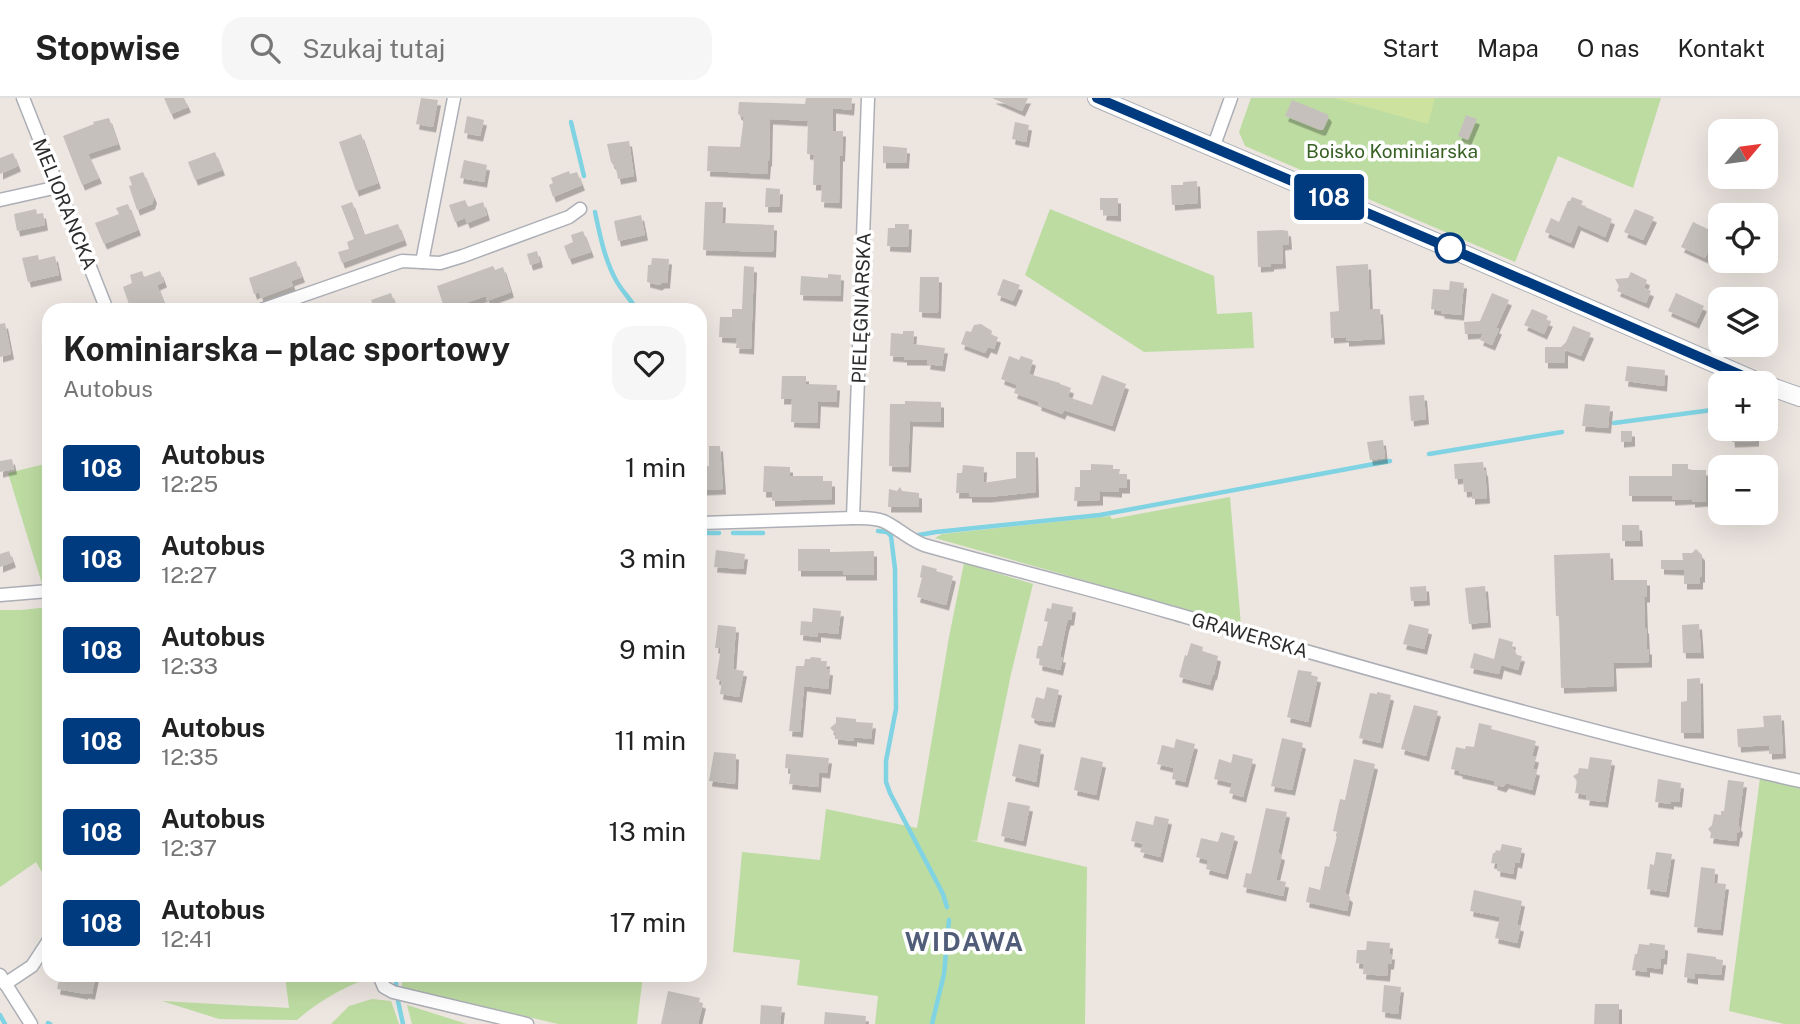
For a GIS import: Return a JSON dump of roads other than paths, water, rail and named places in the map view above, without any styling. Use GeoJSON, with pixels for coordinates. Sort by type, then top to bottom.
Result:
{"type":"FeatureCollection","features":[{"type":"Feature","properties":{"kind":"street","name":"MELIORANCKA"},"geometry":{"type":"LineString","coordinates":[[23,98],[104,303]]}},
{"type":"Feature","properties":{"kind":"street"},"geometry":{"type":"LineString","coordinates":[[422,262],[454,98]]}},
{"type":"Feature","properties":{"kind":"street","name":"PIELĘGNIARSKA"},"geometry":{"type":"LineString","coordinates":[[853,518],[868,98]]}},
{"type":"Feature","properties":{"kind":"street"},"geometry":{"type":"LineString","coordinates":[[1097,98],[1732,371]]}},
{"type":"Feature","properties":{"kind":"street"},"geometry":{"type":"LineString","coordinates":[[1213,148],[1231,98]]}},
{"type":"Feature","properties":{"kind":"street"},"geometry":{"type":"LineString","coordinates":[[0,200],[58,187]]}},
{"type":"Feature","properties":{"kind":"street"},"geometry":{"type":"LineString","coordinates":[[281,303],[402,261],[440,262],[463,256],[569,217],[580,209]]}},
{"type":"Feature","properties":{"kind":"street"},"geometry":{"type":"LineString","coordinates":[[1778,389],[1800,397]]}},
{"type":"Feature","properties":{"kind":"street","name":"GRAWERSKA"},"geometry":{"type":"LineString","coordinates":[[707,523],[853,518],[882,520],[923,545],[1563,722],[1800,781]]}},
{"type":"Feature","properties":{"kind":"street"},"geometry":{"type":"LineString","coordinates":[[0,595],[42,592]]}},
{"type":"Feature","properties":{"kind":"street"},"geometry":{"type":"LineString","coordinates":[[31,1024],[3,979],[32,966],[42,951]]}},
{"type":"Feature","properties":{"kind":"street"},"geometry":{"type":"LineString","coordinates":[[382,982],[393,992],[527,1024]]}},
{"type":"Feature","properties":{"kind":"waterway"},"geometry":{"type":"LineString","coordinates":[[571,122],[584,176]]}},
{"type":"Feature","properties":{"kind":"waterway"},"geometry":{"type":"LineString","coordinates":[[595,212],[609,266],[632,303]]}},
{"type":"Feature","properties":{"kind":"waterway"},"geometry":{"type":"LineString","coordinates":[[1614,423],[1708,411]]}},
{"type":"Feature","properties":{"kind":"waterway"},"geometry":{"type":"LineString","coordinates":[[1429,454],[1562,432]]}},
{"type":"Feature","properties":{"kind":"waterway"},"geometry":{"type":"LineString","coordinates":[[913,536],[1100,515],[1390,461]]}},
{"type":"Feature","properties":{"kind":"waterway"},"geometry":{"type":"LineString","coordinates":[[878,531],[887,532],[891,536],[895,569],[896,709],[886,761],[886,782],[943,894],[947,907]]}},
{"type":"Feature","properties":{"kind":"waterway"},"geometry":{"type":"LineString","coordinates":[[707,533],[719,533]]}},
{"type":"Feature","properties":{"kind":"waterway"},"geometry":{"type":"LineString","coordinates":[[733,533],[763,533]]}},
{"type":"Feature","properties":{"kind":"waterway"},"geometry":{"type":"LineString","coordinates":[[932,1024],[944,974],[949,920]]}},
{"type":"Feature","properties":{"kind":"waterway"},"geometry":{"type":"LineString","coordinates":[[398,1001],[403,1024]]}},
{"type":"Feature","properties":{"kind":"waterway"},"geometry":{"type":"LineString","coordinates":[[0,1015],[5,1024]]}},
{"type":"Feature","properties":{"kind":"district","name":"WIDAWA"},"geometry":{"type":"Point","coordinates":[965,942]}},
{"type":"Feature","properties":{"kind":"park label","name":"Boisko Kominiarska"},"geometry":{"type":"Point","coordinates":[1392,151]}}]}
